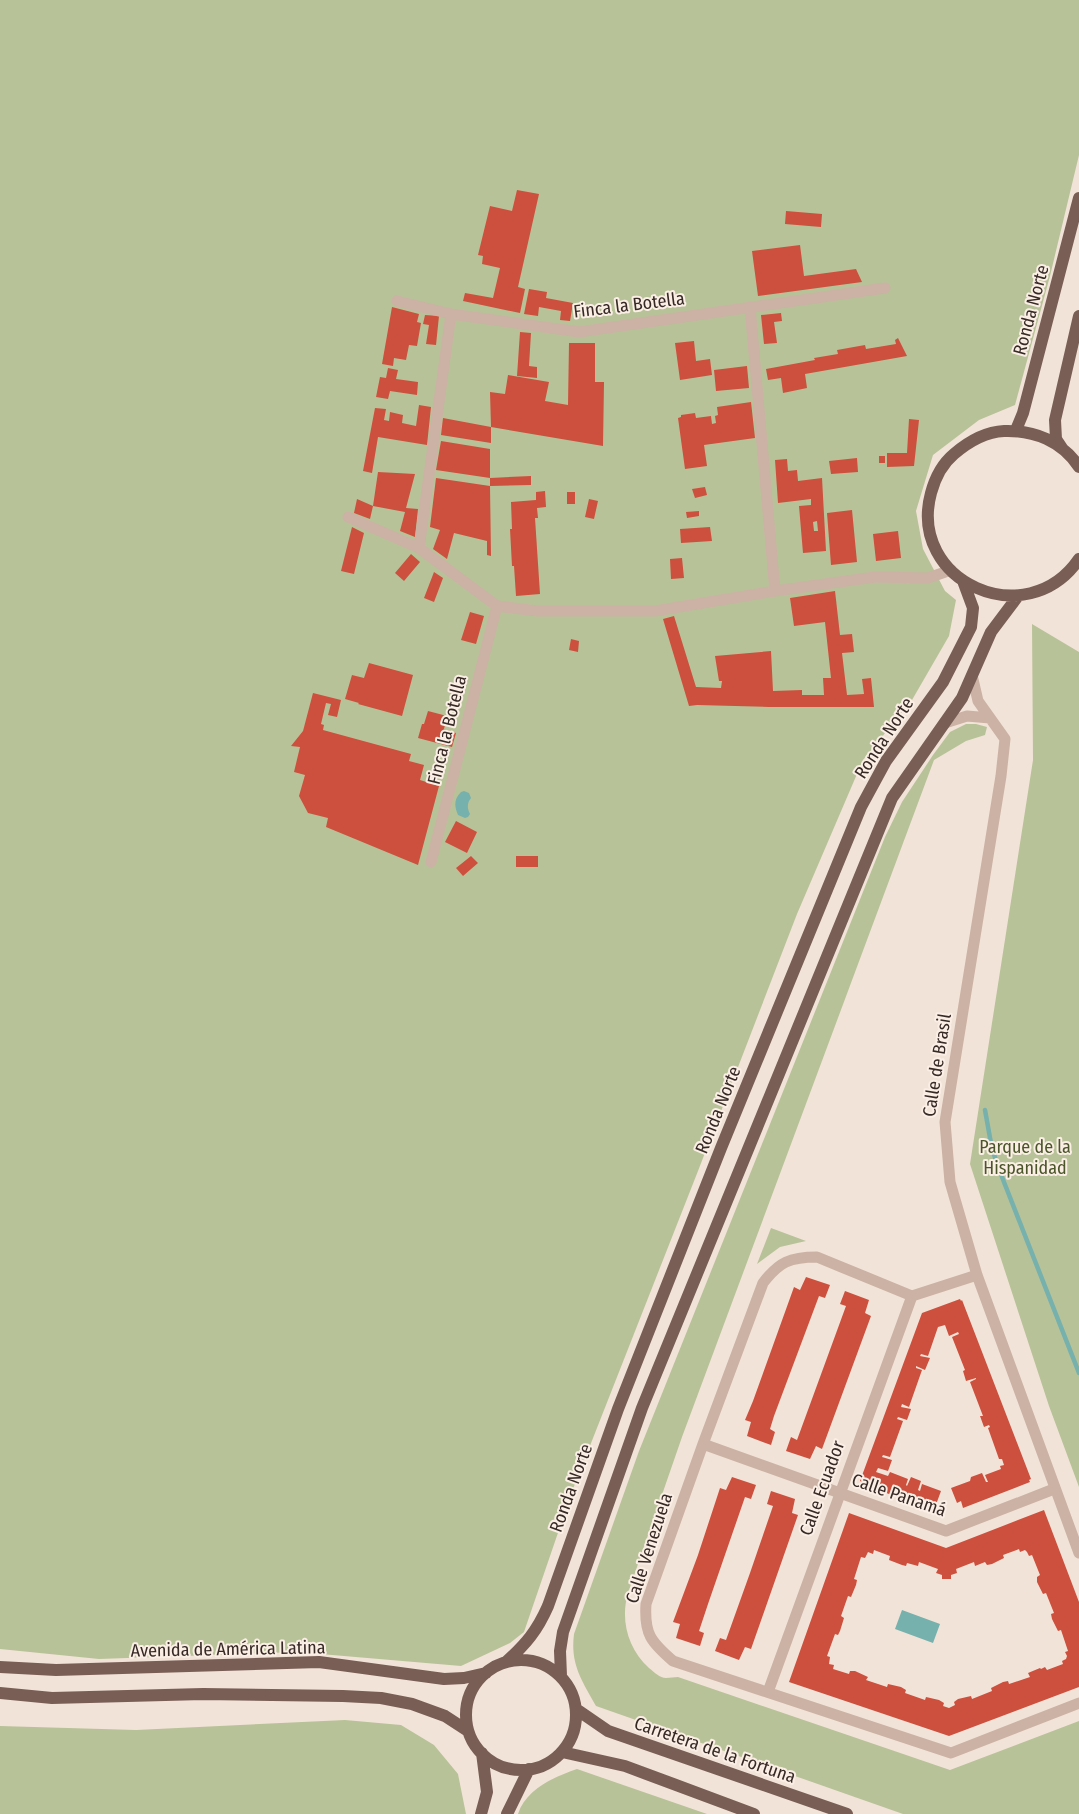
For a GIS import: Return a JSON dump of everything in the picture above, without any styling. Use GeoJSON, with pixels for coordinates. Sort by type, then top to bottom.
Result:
{"type":"FeatureCollection","features":[{"type":"Feature","properties":{"kind":"main road","name":"Ronda Norte"},"geometry":{"type":"LineString","coordinates":[[1016,430],[1023,413],[1079,198]]}},
{"type":"Feature","properties":{"kind":"main road","name":"Ronda Norte"},"geometry":{"type":"LineString","coordinates":[[1079,316],[1054,420],[1056,439],[1079,467]]}},
{"type":"Feature","properties":{"kind":"main road","name":"Ronda Norte"},"geometry":{"type":"LineString","coordinates":[[1062,448],[1040,436],[1016,430],[990,433],[966,443],[948,459],[935,480],[928,503],[929,528],[937,551],[950,570],[963,581],[978,589],[995,594],[1018,596],[1049,586],[1063,577],[1079,559]]}},
{"type":"Feature","properties":{"kind":"main road","name":"Ronda Norte"},"geometry":{"type":"LineString","coordinates":[[506,1662],[525,1645],[539,1626],[548,1606],[618,1409],[721,1148],[861,807],[886,761],[943,682],[971,627],[973,608],[963,581]]}},
{"type":"Feature","properties":{"kind":"main road"},"geometry":{"type":"LineString","coordinates":[[561,1676],[560,1651],[563,1632],[642,1408],[892,798],[962,698],[991,632],[1018,596]]}},
{"type":"Feature","properties":{"kind":"main road"},"geometry":{"type":"LineString","coordinates":[[521,1659],[536,1661],[549,1667],[561,1676],[568,1686],[576,1709],[576,1724],[571,1739],[562,1752],[547,1764],[529,1769],[512,1769],[495,1764],[482,1753],[468,1731],[466,1715],[468,1699],[475,1684],[495,1666],[506,1662],[521,1659]]}},
{"type":"Feature","properties":{"kind":"main road","name":"Avenida de América Latina"},"geometry":{"type":"LineString","coordinates":[[0,1667],[56,1670],[319,1662],[444,1679],[464,1678],[486,1673]]}},
{"type":"Feature","properties":{"kind":"main road"},"geometry":{"type":"LineString","coordinates":[[0,1693],[52,1698],[203,1694],[381,1698],[412,1704],[444,1716],[468,1731]]}},
{"type":"Feature","properties":{"kind":"main road","name":"Carretera de la Fortuna"},"geometry":{"type":"LineString","coordinates":[[576,1709],[598,1725],[618,1734],[847,1814]]}},
{"type":"Feature","properties":{"kind":"main road"},"geometry":{"type":"LineString","coordinates":[[562,1752],[625,1766],[754,1814]]}},
{"type":"Feature","properties":{"kind":"main road"},"geometry":{"type":"LineString","coordinates":[[481,1814],[487,1792],[482,1753]]}},
{"type":"Feature","properties":{"kind":"main road"},"geometry":{"type":"LineString","coordinates":[[507,1814],[529,1769]]}},
{"type":"Feature","properties":{"kind":"street","name":"Finca la Botella"},"geometry":{"type":"LineString","coordinates":[[397,301],[452,314],[579,332],[885,288]]}},
{"type":"Feature","properties":{"kind":"street"},"geometry":{"type":"LineString","coordinates":[[750,307],[775,591]]}},
{"type":"Feature","properties":{"kind":"street"},"geometry":{"type":"LineString","coordinates":[[419,548],[452,314]]}},
{"type":"Feature","properties":{"kind":"street"},"geometry":{"type":"LineString","coordinates":[[348,517],[419,548],[497,606],[537,611],[655,612],[775,591],[875,578],[928,578],[950,570]]}},
{"type":"Feature","properties":{"kind":"street","name":"Finca la Botella"},"geometry":{"type":"LineString","coordinates":[[431,862],[497,606]]}},
{"type":"Feature","properties":{"kind":"street","name":"Calle de Brasil"},"geometry":{"type":"LineString","coordinates":[[972,674],[978,701],[1005,739],[1000,785],[945,1122],[950,1182],[977,1275],[1079,1553]]}},
{"type":"Feature","properties":{"kind":"street"},"geometry":{"type":"LineString","coordinates":[[944,723],[967,716],[990,718]]}},
{"type":"Feature","properties":{"kind":"street","name":"Calle Venezuela"},"geometry":{"type":"LineString","coordinates":[[912,1296],[816,1257],[802,1257],[784,1262],[772,1271],[763,1283],[646,1604],[645,1622],[650,1637],[673,1661],[951,1753],[1079,1703]]}},
{"type":"Feature","properties":{"kind":"street"},"geometry":{"type":"LineString","coordinates":[[912,1296],[977,1275]]}},
{"type":"Feature","properties":{"kind":"street","name":"Calle Ecuador"},"geometry":{"type":"LineString","coordinates":[[768,1692],[912,1296]]}},
{"type":"Feature","properties":{"kind":"street","name":"Calle Panamá"},"geometry":{"type":"LineString","coordinates":[[703,1444],[946,1531],[1054,1489]]}},
{"type":"Feature","properties":{"kind":"green space"},"geometry":{"type":"Polygon","coordinates":[[[0,0],[1079,0],[1079,155],[1050,276],[1015,405],[979,420],[933,455],[916,511],[923,549],[945,591],[956,600],[949,636],[912,700],[863,760],[797,914],[573,1489],[524,1632],[510,1643],[461,1666],[297,1652],[99,1659],[0,1649],[0,0]]]}},
{"type":"Feature","properties":{"kind":"green space","name":"Parque de la Hispanidad"},"geometry":{"type":"Polygon","coordinates":[[[1032,624],[1079,652],[1079,1487],[1049,1406],[970,1164],[1033,760],[1032,624]]]}},
{"type":"Feature","properties":{"kind":"green space"},"geometry":{"type":"Polygon","coordinates":[[[966,724],[987,727],[985,735],[966,741],[934,760],[682,1437],[628,1593],[625,1613],[626,1624],[631,1643],[636,1652],[649,1668],[662,1677],[678,1677],[950,1770],[1079,1721],[1079,1814],[903,1814],[596,1706],[578,1672],[573,1645],[574,1634],[639,1451],[885,837],[902,802],[933,755],[950,732],[966,724]]]}},
{"type":"Feature","properties":{"kind":"green space"},"geometry":{"type":"Polygon","coordinates":[[[771,1228],[806,1241],[780,1247],[757,1264],[771,1228]]]}},
{"type":"Feature","properties":{"kind":"green space"},"geometry":{"type":"Polygon","coordinates":[[[345,1720],[401,1725],[434,1745],[458,1774],[466,1814],[0,1814],[0,1726],[136,1730],[345,1720]]]}},
{"type":"Feature","properties":{"kind":"green space"},"geometry":{"type":"Polygon","coordinates":[[[577,1769],[707,1814],[518,1814],[522,1805],[534,1791],[550,1780],[577,1769]]]}},
{"type":"Feature","properties":{"kind":"water"},"geometry":{"type":"Polygon","coordinates":[[[464,791],[469,793],[471,798],[468,806],[470,814],[465,818],[458,815],[455,806],[457,797],[464,791]]]}},
{"type":"Feature","properties":{"kind":"water"},"geometry":{"type":"Polygon","coordinates":[[[902,1610],[940,1624],[933,1643],[895,1629],[902,1610]]]}},
{"type":"Feature","properties":{"kind":"building"},"geometry":{"type":"Polygon","coordinates":[[[517,190],[539,194],[518,287],[525,289],[520,313],[463,301],[465,293],[493,298],[500,268],[482,264],[483,256],[478,255],[490,206],[512,211],[517,190]]]}},
{"type":"Feature","properties":{"kind":"building"},"geometry":{"type":"Polygon","coordinates":[[[786,211],[822,214],[821,227],[785,224],[786,211]]]}},
{"type":"Feature","properties":{"kind":"building"},"geometry":{"type":"Polygon","coordinates":[[[800,245],[804,276],[856,269],[862,282],[758,296],[752,251],[800,245]]]}},
{"type":"Feature","properties":{"kind":"building"},"geometry":{"type":"Polygon","coordinates":[[[529,289],[547,292],[546,298],[573,303],[570,321],[560,320],[561,311],[539,307],[538,316],[524,314],[529,289]]]}},
{"type":"Feature","properties":{"kind":"building"},"geometry":{"type":"Polygon","coordinates":[[[392,307],[419,314],[417,322],[421,323],[417,346],[409,345],[406,360],[394,358],[393,366],[382,364],[392,307]]]}},
{"type":"Feature","properties":{"kind":"building"},"geometry":{"type":"Polygon","coordinates":[[[781,313],[782,321],[774,322],[777,343],[764,344],[761,315],[781,313]]]}},
{"type":"Feature","properties":{"kind":"building"},"geometry":{"type":"Polygon","coordinates":[[[425,315],[439,316],[436,345],[426,344],[429,325],[423,324],[425,315]]]}},
{"type":"Feature","properties":{"kind":"building"},"geometry":{"type":"Polygon","coordinates":[[[520,332],[531,333],[529,366],[537,367],[537,378],[517,376],[520,332]]]}},
{"type":"Feature","properties":{"kind":"building"},"geometry":{"type":"Polygon","coordinates":[[[898,338],[907,356],[805,374],[807,388],[783,393],[781,378],[768,380],[766,369],[838,354],[837,350],[865,345],[866,349],[896,344],[895,340],[898,338]]]}},
{"type":"Feature","properties":{"kind":"building"},"geometry":{"type":"Polygon","coordinates":[[[694,341],[696,361],[710,359],[712,375],[680,380],[675,343],[694,341]]]}},
{"type":"Feature","properties":{"kind":"building"},"geometry":{"type":"Polygon","coordinates":[[[569,343],[595,343],[595,382],[604,382],[603,446],[491,427],[490,392],[505,394],[508,375],[549,382],[545,401],[568,405],[569,343]]]}},
{"type":"Feature","properties":{"kind":"building"},"geometry":{"type":"Polygon","coordinates":[[[747,366],[749,388],[716,391],[714,370],[747,366]]]}},
{"type":"Feature","properties":{"kind":"building"},"geometry":{"type":"Polygon","coordinates":[[[388,368],[398,370],[396,379],[418,382],[417,395],[390,391],[388,399],[376,397],[380,377],[386,378],[388,368]]]}},
{"type":"Feature","properties":{"kind":"building"},"geometry":{"type":"Polygon","coordinates":[[[751,402],[755,438],[704,445],[707,466],[685,469],[678,418],[681,415],[695,413],[696,418],[711,416],[712,424],[716,423],[717,407],[751,402]]]}},
{"type":"Feature","properties":{"kind":"building"},"geometry":{"type":"Polygon","coordinates":[[[419,405],[431,407],[427,445],[378,437],[372,473],[363,471],[375,408],[386,409],[384,420],[389,421],[390,412],[403,415],[402,423],[416,426],[419,405]]]}},
{"type":"Feature","properties":{"kind":"building"},"geometry":{"type":"Polygon","coordinates":[[[443,418],[491,427],[491,443],[441,435],[443,418]]]}},
{"type":"Feature","properties":{"kind":"building"},"geometry":{"type":"Polygon","coordinates":[[[909,419],[919,420],[914,466],[887,467],[887,453],[907,453],[909,419]]]}},
{"type":"Feature","properties":{"kind":"building"},"geometry":{"type":"Polygon","coordinates":[[[441,441],[490,449],[490,478],[436,470],[441,441]]]}},
{"type":"Feature","properties":{"kind":"building"},"geometry":{"type":"Polygon","coordinates":[[[879,456],[885,456],[885,463],[879,463],[879,456]]]}},
{"type":"Feature","properties":{"kind":"building"},"geometry":{"type":"Polygon","coordinates":[[[857,458],[858,472],[831,474],[829,461],[857,458]]]}},
{"type":"Feature","properties":{"kind":"building"},"geometry":{"type":"Polygon","coordinates":[[[787,459],[788,471],[797,470],[798,481],[822,478],[826,551],[803,553],[799,506],[811,505],[811,499],[778,503],[775,460],[787,459]],[[817,521],[813,522],[814,531],[818,531],[817,521]]]}},
{"type":"Feature","properties":{"kind":"building"},"geometry":{"type":"Polygon","coordinates":[[[378,472],[415,474],[406,508],[418,509],[415,537],[400,531],[405,512],[373,506],[378,472]]]}},
{"type":"Feature","properties":{"kind":"building"},"geometry":{"type":"Polygon","coordinates":[[[531,476],[531,485],[490,486],[490,478],[531,476]]]}},
{"type":"Feature","properties":{"kind":"building"},"geometry":{"type":"Polygon","coordinates":[[[436,478],[490,486],[491,556],[487,555],[487,541],[454,533],[447,559],[433,549],[440,530],[430,527],[436,478]]]}},
{"type":"Feature","properties":{"kind":"building"},"geometry":{"type":"Polygon","coordinates":[[[705,487],[707,495],[695,498],[692,489],[705,487]]]}},
{"type":"Feature","properties":{"kind":"building"},"geometry":{"type":"Polygon","coordinates":[[[545,491],[546,507],[537,508],[538,518],[535,518],[540,594],[516,596],[510,529],[512,529],[511,502],[536,500],[536,492],[545,491]]]}},
{"type":"Feature","properties":{"kind":"building"},"geometry":{"type":"Polygon","coordinates":[[[567,492],[575,492],[575,504],[567,504],[567,492]]]}},
{"type":"Feature","properties":{"kind":"building"},"geometry":{"type":"Polygon","coordinates":[[[357,499],[373,506],[370,519],[354,513],[357,499]]]}},
{"type":"Feature","properties":{"kind":"building"},"geometry":{"type":"Polygon","coordinates":[[[589,499],[598,501],[594,519],[585,517],[589,499]]]}},
{"type":"Feature","properties":{"kind":"building"},"geometry":{"type":"Polygon","coordinates":[[[852,510],[857,562],[831,565],[827,513],[852,510]]]}},
{"type":"Feature","properties":{"kind":"building"},"geometry":{"type":"Polygon","coordinates":[[[699,511],[699,516],[687,518],[686,512],[699,511]]]}},
{"type":"Feature","properties":{"kind":"building"},"geometry":{"type":"Polygon","coordinates":[[[352,527],[364,533],[354,574],[341,571],[352,527]]]}},
{"type":"Feature","properties":{"kind":"building"},"geometry":{"type":"Polygon","coordinates":[[[710,527],[712,541],[681,543],[680,529],[710,527]]]}},
{"type":"Feature","properties":{"kind":"building"},"geometry":{"type":"Polygon","coordinates":[[[898,531],[901,558],[876,561],[873,534],[898,531]]]}},
{"type":"Feature","properties":{"kind":"building"},"geometry":{"type":"Polygon","coordinates":[[[411,554],[420,562],[404,581],[395,573],[411,554]]]}},
{"type":"Feature","properties":{"kind":"building"},"geometry":{"type":"Polygon","coordinates":[[[682,558],[684,578],[671,579],[670,559],[682,558]]]}},
{"type":"Feature","properties":{"kind":"building"},"geometry":{"type":"Polygon","coordinates":[[[434,572],[443,578],[434,602],[424,598],[434,572]]]}},
{"type":"Feature","properties":{"kind":"building"},"geometry":{"type":"Polygon","coordinates":[[[835,591],[840,635],[852,634],[854,652],[842,653],[847,695],[864,694],[862,679],[871,678],[874,707],[689,706],[663,619],[674,616],[696,687],[721,688],[722,681],[719,681],[715,656],[771,651],[773,691],[802,690],[802,695],[824,695],[823,678],[831,678],[825,622],[794,626],[790,598],[835,591]]]}},
{"type":"Feature","properties":{"kind":"building"},"geometry":{"type":"Polygon","coordinates":[[[470,612],[484,616],[476,644],[461,640],[470,612]]]}},
{"type":"Feature","properties":{"kind":"building"},"geometry":{"type":"Polygon","coordinates":[[[571,639],[579,641],[578,652],[569,650],[571,639]]]}},
{"type":"Feature","properties":{"kind":"building"},"geometry":{"type":"Polygon","coordinates":[[[369,663],[413,675],[402,716],[345,699],[352,675],[364,678],[369,663]]]}},
{"type":"Feature","properties":{"kind":"building"},"geometry":{"type":"Polygon","coordinates":[[[313,693],[341,700],[337,717],[328,715],[331,704],[326,703],[321,724],[324,725],[323,730],[411,754],[409,761],[424,765],[420,780],[439,786],[418,865],[326,827],[328,818],[308,813],[299,796],[305,775],[294,772],[300,747],[291,746],[303,731],[313,693]]]}},
{"type":"Feature","properties":{"kind":"building"},"geometry":{"type":"Polygon","coordinates":[[[428,711],[447,716],[444,729],[456,733],[452,747],[418,738],[428,711]]]}},
{"type":"Feature","properties":{"kind":"building"},"geometry":{"type":"Polygon","coordinates":[[[456,821],[477,832],[467,853],[445,842],[456,821]]]}},
{"type":"Feature","properties":{"kind":"building"},"geometry":{"type":"Polygon","coordinates":[[[471,856],[478,863],[463,876],[456,868],[471,856]]]}},
{"type":"Feature","properties":{"kind":"building"},"geometry":{"type":"Polygon","coordinates":[[[516,856],[538,856],[538,867],[516,867],[516,856]]]}},
{"type":"Feature","properties":{"kind":"building"},"geometry":{"type":"Polygon","coordinates":[[[806,1277],[830,1285],[825,1298],[819,1296],[774,1416],[770,1429],[775,1432],[771,1445],[747,1436],[751,1422],[745,1420],[794,1287],[800,1290],[806,1277]]]}},
{"type":"Feature","properties":{"kind":"building"},"geometry":{"type":"Polygon","coordinates":[[[845,1291],[869,1300],[865,1313],[871,1316],[822,1449],[816,1446],[810,1459],[786,1451],[791,1437],[797,1440],[846,1306],[840,1304],[845,1291]]]}},
{"type":"Feature","properties":{"kind":"building"},"geometry":{"type":"Polygon","coordinates":[[[960,1299],[1031,1479],[1029,1480],[1030,1482],[963,1508],[961,1501],[957,1503],[951,1488],[970,1481],[971,1477],[982,1473],[986,1482],[988,1482],[985,1475],[1001,1469],[1000,1466],[1004,1465],[1002,1459],[999,1459],[988,1428],[990,1427],[989,1425],[984,1427],[980,1416],[983,1416],[970,1382],[976,1378],[966,1381],[963,1371],[965,1370],[952,1337],[959,1334],[958,1332],[949,1336],[945,1325],[938,1327],[928,1356],[921,1354],[920,1356],[930,1358],[925,1370],[916,1366],[916,1368],[922,1370],[909,1407],[902,1404],[901,1407],[911,1409],[907,1420],[898,1417],[897,1419],[903,1421],[890,1457],[883,1455],[882,1457],[892,1460],[888,1471],[878,1468],[876,1472],[888,1476],[890,1472],[908,1479],[907,1486],[911,1477],[921,1481],[918,1490],[920,1491],[922,1484],[941,1491],[934,1510],[861,1484],[862,1482],[860,1481],[922,1313],[960,1299]]]}},
{"type":"Feature","properties":{"kind":"building"},"geometry":{"type":"Polygon","coordinates":[[[732,1477],[756,1485],[751,1499],[745,1497],[699,1631],[704,1633],[700,1646],[676,1638],[680,1624],[673,1622],[720,1488],[726,1490],[732,1477]]]}},
{"type":"Feature","properties":{"kind":"building"},"geometry":{"type":"Polygon","coordinates":[[[771,1491],[795,1499],[792,1513],[798,1515],[751,1649],[745,1647],[739,1660],[715,1651],[720,1638],[726,1640],[750,1573],[773,1506],[767,1504],[771,1491]]]}},
{"type":"Feature","properties":{"kind":"building"},"geometry":{"type":"Polygon","coordinates":[[[1044,1510],[1079,1602],[1079,1687],[949,1736],[789,1682],[849,1513],[946,1548],[1044,1510]],[[1019,1549],[1003,1555],[1004,1558],[992,1564],[987,1565],[985,1562],[975,1566],[974,1562],[956,1569],[957,1573],[951,1575],[951,1579],[942,1579],[942,1575],[936,1573],[938,1569],[919,1562],[918,1566],[907,1563],[906,1566],[889,1560],[890,1556],[874,1550],[873,1554],[868,1552],[865,1558],[861,1557],[854,1579],[857,1580],[856,1585],[851,1597],[848,1596],[841,1616],[844,1618],[840,1631],[838,1635],[835,1634],[827,1656],[830,1657],[829,1664],[834,1665],[833,1669],[849,1674],[850,1671],[855,1671],[868,1677],[866,1680],[887,1687],[888,1684],[901,1687],[906,1690],[905,1693],[925,1700],[926,1697],[939,1700],[944,1703],[943,1706],[949,1708],[955,1705],[954,1702],[958,1699],[971,1696],[972,1699],[992,1691],[991,1688],[1003,1682],[1008,1681],[1009,1684],[1030,1677],[1028,1673],[1040,1668],[1045,1667],[1047,1670],[1063,1664],[1062,1661],[1067,1656],[1065,1652],[1068,1651],[1061,1630],[1058,1631],[1052,1619],[1051,1614],[1054,1613],[1046,1593],[1043,1594],[1037,1582],[1037,1577],[1040,1575],[1032,1555],[1029,1556],[1025,1550],[1020,1552],[1019,1549]]]}},
{"type":"Feature","properties":{"kind":"waterway"},"geometry":{"type":"LineString","coordinates":[[985,1110],[992,1149],[1002,1177],[1079,1373]]}}]}
